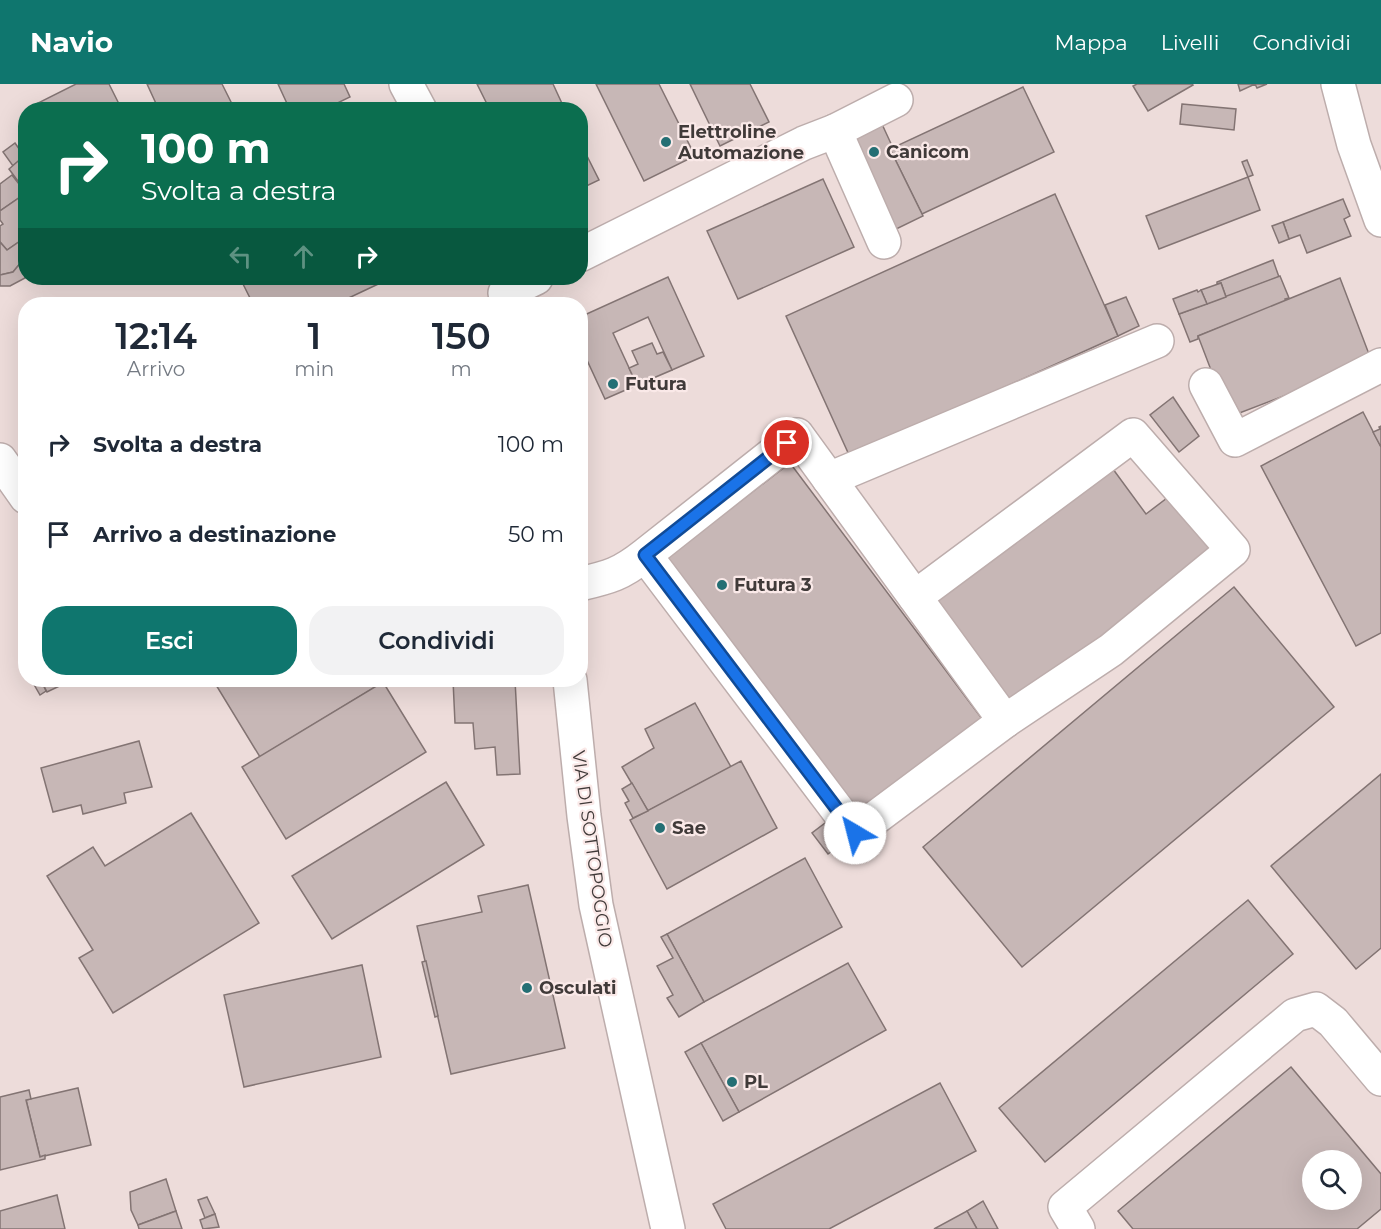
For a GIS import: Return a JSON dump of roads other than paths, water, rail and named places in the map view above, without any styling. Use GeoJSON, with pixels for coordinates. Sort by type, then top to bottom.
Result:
{"type":"FeatureCollection","features":[{"type":"Feature","properties":{"kind":"street"},"geometry":{"type":"LineString","coordinates":[[406,84],[416,102]]}},
{"type":"Feature","properties":{"kind":"street"},"geometry":{"type":"LineString","coordinates":[[1338,84],[1354,145],[1381,220]]}},
{"type":"Feature","properties":{"kind":"street"},"geometry":{"type":"LineString","coordinates":[[588,251],[804,143],[835,131],[896,100]]}},
{"type":"Feature","properties":{"kind":"street"},"geometry":{"type":"LineString","coordinates":[[835,131],[884,242]]}},
{"type":"Feature","properties":{"kind":"street"},"geometry":{"type":"LineString","coordinates":[[504,292],[520,285]]}},
{"type":"Feature","properties":{"kind":"street"},"geometry":{"type":"LineString","coordinates":[[829,479],[1157,341]]}},
{"type":"Feature","properties":{"kind":"street"},"geometry":{"type":"LineString","coordinates":[[1206,385],[1235,440],[1381,365]]}},
{"type":"Feature","properties":{"kind":"street"},"geometry":{"type":"LineString","coordinates":[[588,582],[611,577],[631,566],[797,435],[1005,722]]}},
{"type":"Feature","properties":{"kind":"street"},"geometry":{"type":"LineString","coordinates":[[645,555],[855,833],[1005,722],[1111,650],[1233,550],[1133,435],[915,597]]}},
{"type":"Feature","properties":{"kind":"street"},"geometry":{"type":"LineString","coordinates":[[0,459],[18,485]]}},
{"type":"Feature","properties":{"kind":"street","name":"VIA DI SOTTOPOGGIO"},"geometry":{"type":"LineString","coordinates":[[571,687],[596,905],[668,1229]]}},
{"type":"Feature","properties":{"kind":"street"},"geometry":{"type":"LineString","coordinates":[[1078,1229],[1065,1208],[1294,1015],[1316,1009],[1333,1022],[1381,1079]]}},
{"type":"Feature","properties":{"kind":"place","name":"Elettroline Automazione"},"geometry":{"type":"Point","coordinates":[666,142]}},
{"type":"Feature","properties":{"kind":"place","name":"Canicom"},"geometry":{"type":"Point","coordinates":[874,152]}},
{"type":"Feature","properties":{"kind":"place","name":"Futura"},"geometry":{"type":"Point","coordinates":[613,384]}},
{"type":"Feature","properties":{"kind":"place","name":"Futura 3"},"geometry":{"type":"Point","coordinates":[722,585]}},
{"type":"Feature","properties":{"kind":"place","name":"Sae"},"geometry":{"type":"Point","coordinates":[660,828]}},
{"type":"Feature","properties":{"kind":"place","name":"Osculati"},"geometry":{"type":"Point","coordinates":[527,988]}},
{"type":"Feature","properties":{"kind":"place","name":"PL"},"geometry":{"type":"Point","coordinates":[732,1082]}}]}
